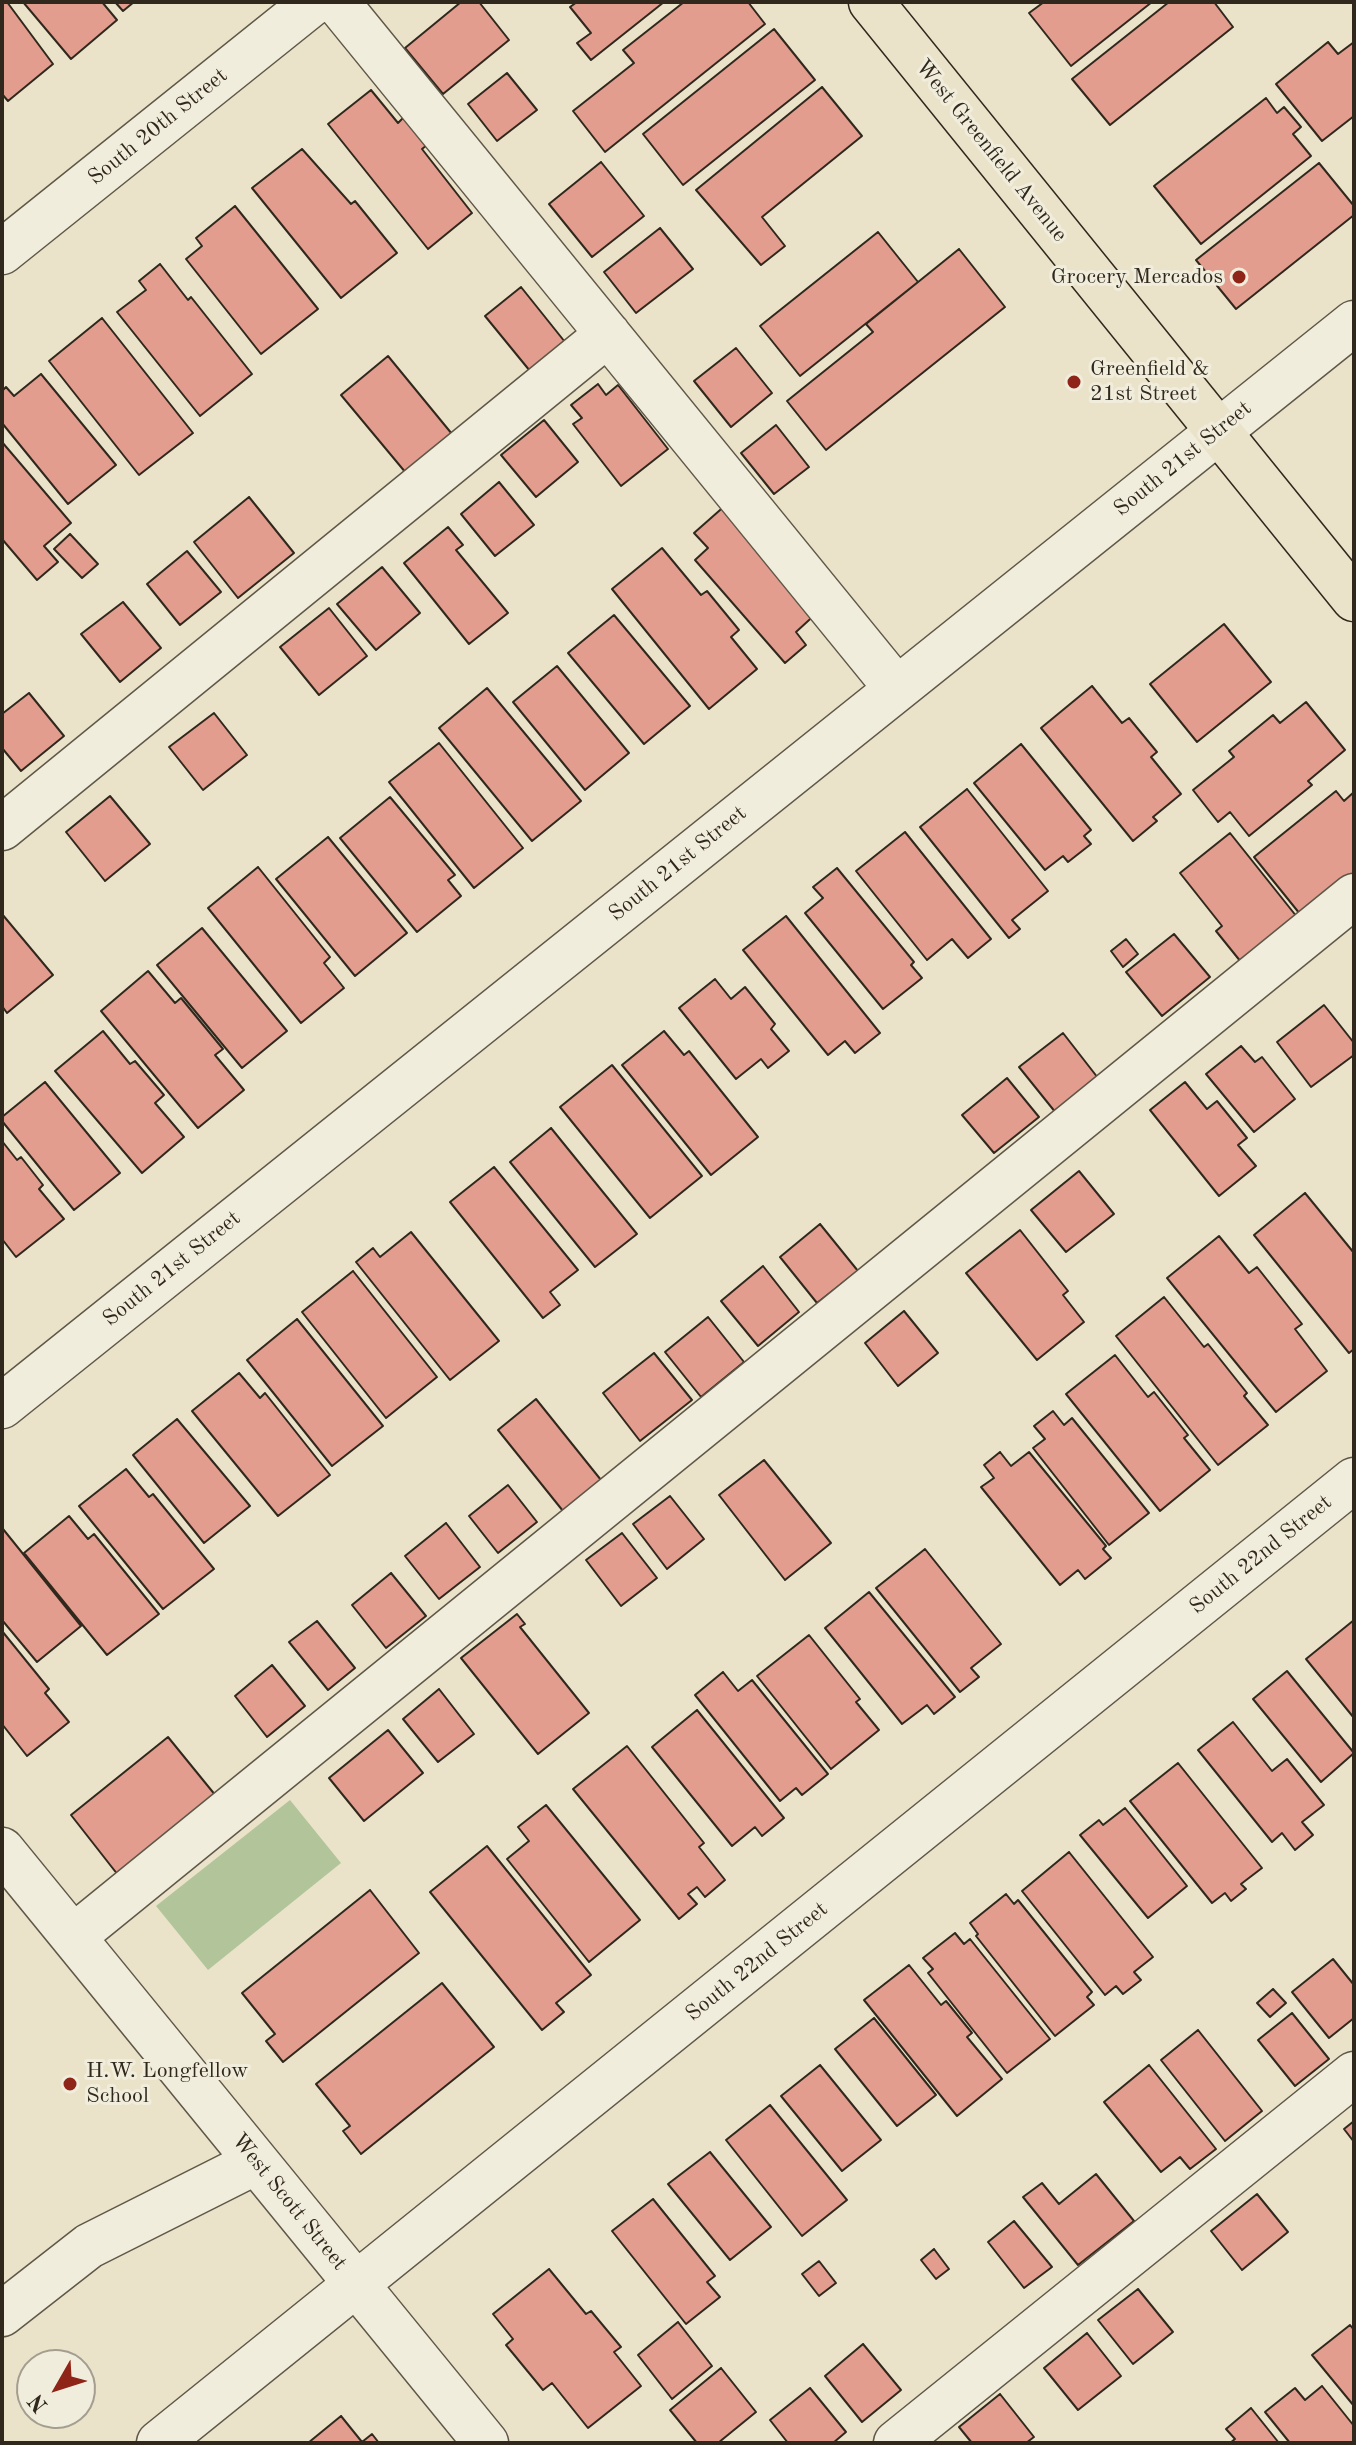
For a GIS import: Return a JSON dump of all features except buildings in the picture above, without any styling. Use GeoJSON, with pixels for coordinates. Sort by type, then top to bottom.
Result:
{"type":"FeatureCollection","features":[{"type":"Feature","properties":{"kind":"main road","name":"West Greenfield Avenue"},"geometry":{"type":"LineString","coordinates":[[871,2],[1354,599]]}},
{"type":"Feature","properties":{"kind":"street","name":"South 20th Street"},"geometry":{"type":"LineString","coordinates":[[2,252],[314,2]]}},
{"type":"Feature","properties":{"kind":"street"},"geometry":{"type":"LineString","coordinates":[[337,2],[897,689]]}},
{"type":"Feature","properties":{"kind":"street","name":"South 21st Street"},"geometry":{"type":"LineString","coordinates":[[2,1406],[1354,323]]}},
{"type":"Feature","properties":{"kind":"street"},"geometry":{"type":"LineString","coordinates":[[2,828],[608,334]]}},
{"type":"Feature","properties":{"kind":"street"},"geometry":{"type":"LineString","coordinates":[[73,1937],[1354,896]]}},
{"type":"Feature","properties":{"kind":"street","name":"South 22nd Street"},"geometry":{"type":"LineString","coordinates":[[159,2443],[1354,1480]]}},
{"type":"Feature","properties":{"kind":"street","name":"West Scott Street"},"geometry":{"type":"LineString","coordinates":[[2,1850],[486,2443]]}},
{"type":"Feature","properties":{"kind":"street"},"geometry":{"type":"LineString","coordinates":[[896,2443],[1354,2074]]}},
{"type":"Feature","properties":{"kind":"street"},"geometry":{"type":"LineString","coordinates":[[2,2314],[89,2246],[256,2162]]}},
{"type":"Feature","properties":{"kind":"green space"},"geometry":{"type":"Polygon","coordinates":[[[290,1800],[341,1863],[208,1970],[156,1906],[290,1800]]]}},
{"type":"Feature","properties":{"kind":"place","name":"Grocery Mercados"},"geometry":{"type":"Point","coordinates":[1239,277]}},
{"type":"Feature","properties":{"kind":"place","name":"Greenfield & 21st Street"},"geometry":{"type":"Point","coordinates":[1074,382]}},
{"type":"Feature","properties":{"kind":"place","name":"H.W. Longfellow School"},"geometry":{"type":"Point","coordinates":[70,2084]}}]}
